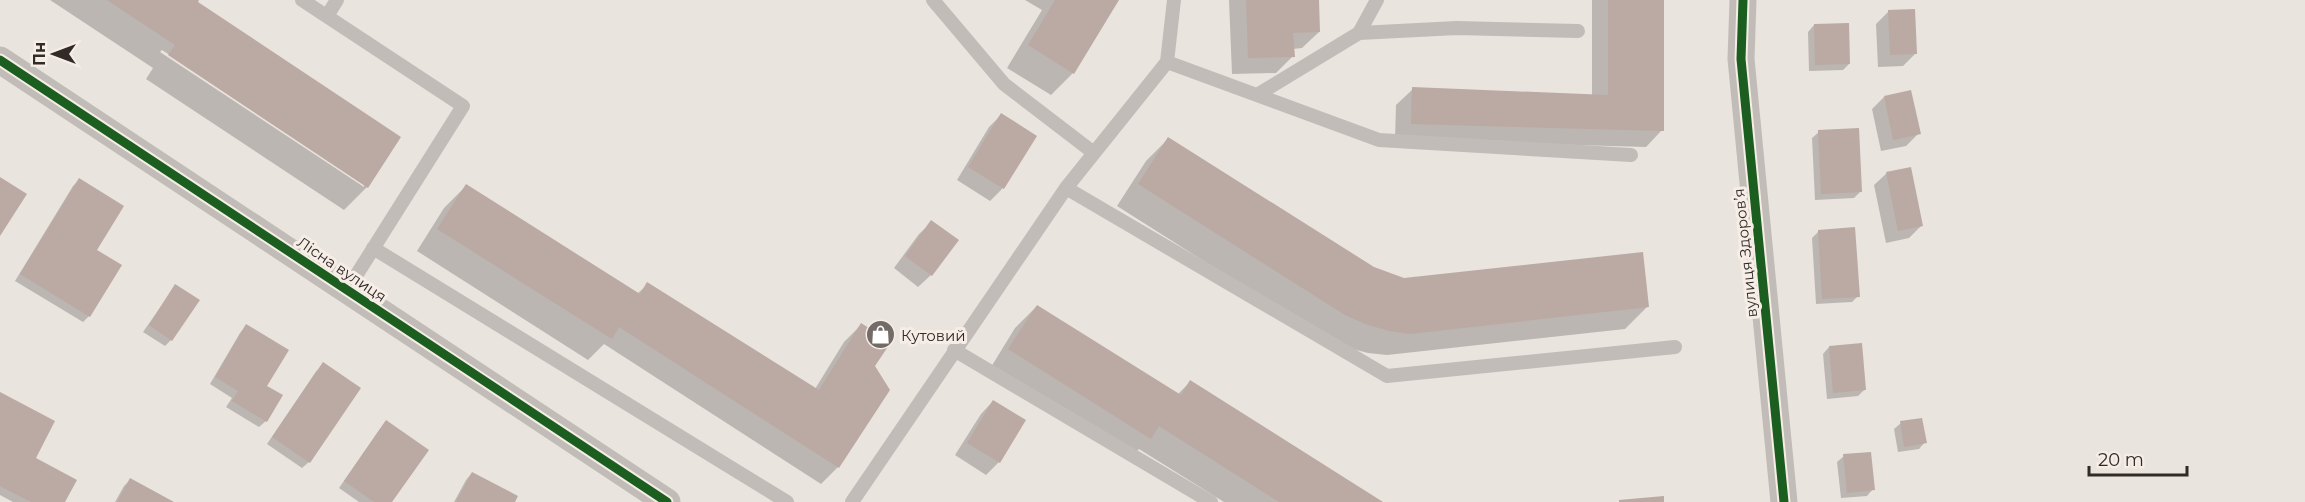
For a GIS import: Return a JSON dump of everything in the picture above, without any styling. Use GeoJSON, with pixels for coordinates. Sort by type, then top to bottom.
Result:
{"type":"FeatureCollection","features":[{"type":"Feature","properties":{"kind":"street","name":"вулиця Здоровʼя"},"geometry":{"type":"LineString","coordinates":[[1743,0],[1741,59],[1784,502]]}},
{"type":"Feature","properties":{"kind":"street","name":"Лісна вулиця"},"geometry":{"type":"LineString","coordinates":[[0,60],[667,502]]}},
{"type":"Feature","properties":{"kind":"lane"},"geometry":{"type":"LineString","coordinates":[[302,0],[463,106],[347,290]]}},
{"type":"Feature","properties":{"kind":"lane"},"geometry":{"type":"LineString","coordinates":[[327,16],[337,0]]}},
{"type":"Feature","properties":{"kind":"lane"},"geometry":{"type":"LineString","coordinates":[[933,0],[1004,84],[1094,153]]}},
{"type":"Feature","properties":{"kind":"lane"},"geometry":{"type":"LineString","coordinates":[[852,502],[1066,188],[1167,62],[1174,0]]}},
{"type":"Feature","properties":{"kind":"lane"},"geometry":{"type":"LineString","coordinates":[[1359,33],[1377,0]]}},
{"type":"Feature","properties":{"kind":"lane"},"geometry":{"type":"LineString","coordinates":[[1257,95],[1359,33],[1457,28],[1578,31]]}},
{"type":"Feature","properties":{"kind":"lane"},"geometry":{"type":"LineString","coordinates":[[1167,62],[1379,140],[1631,155]]}},
{"type":"Feature","properties":{"kind":"lane"},"geometry":{"type":"LineString","coordinates":[[1066,188],[1387,376],[1675,347]]}},
{"type":"Feature","properties":{"kind":"lane"},"geometry":{"type":"LineString","coordinates":[[373,248],[787,502]]}},
{"type":"Feature","properties":{"kind":"lane"},"geometry":{"type":"LineString","coordinates":[[954,350],[1211,502]]}},
{"type":"Feature","properties":{"kind":"building"},"geometry":{"type":"Polygon","coordinates":[[[107,0],[199,0],[198,2],[401,137],[368,188],[168,55],[175,45],[107,0]]]}},
{"type":"Feature","properties":{"kind":"building"},"geometry":{"type":"Polygon","coordinates":[[[1055,0],[1119,0],[1074,74],[1028,45],[1055,0]]]}},
{"type":"Feature","properties":{"kind":"building"},"geometry":{"type":"Polygon","coordinates":[[[1246,0],[1319,0],[1320,32],[1293,33],[1295,57],[1248,58],[1246,0]]]}},
{"type":"Feature","properties":{"kind":"building"},"geometry":{"type":"Polygon","coordinates":[[[1608,0],[1664,0],[1664,131],[1411,124],[1412,87],[1608,95],[1608,0]]]}},
{"type":"Feature","properties":{"kind":"building"},"geometry":{"type":"Polygon","coordinates":[[[1915,9],[1917,54],[1890,55],[1888,10],[1915,9]]]}},
{"type":"Feature","properties":{"kind":"building"},"geometry":{"type":"Polygon","coordinates":[[[1849,23],[1850,64],[1815,65],[1814,24],[1849,23]]]}},
{"type":"Feature","properties":{"kind":"building"},"geometry":{"type":"Polygon","coordinates":[[[1911,90],[1921,134],[1893,140],[1884,96],[1911,90]]]}},
{"type":"Feature","properties":{"kind":"building"},"geometry":{"type":"Polygon","coordinates":[[[1001,113],[1037,136],[1004,189],[968,167],[1001,113]]]}},
{"type":"Feature","properties":{"kind":"building"},"geometry":{"type":"Polygon","coordinates":[[[1859,128],[1862,192],[1821,194],[1818,130],[1859,128]]]}},
{"type":"Feature","properties":{"kind":"building"},"geometry":{"type":"Polygon","coordinates":[[[1168,137],[1374,267],[1404,278],[1643,252],[1649,307],[1410,334],[1368,325],[1345,315],[1138,184],[1168,137]]]}},
{"type":"Feature","properties":{"kind":"building"},"geometry":{"type":"Polygon","coordinates":[[[1911,167],[1923,226],[1898,231],[1886,172],[1911,167]]]}},
{"type":"Feature","properties":{"kind":"building"},"geometry":{"type":"Polygon","coordinates":[[[0,177],[27,194],[0,236],[0,177]]]}},
{"type":"Feature","properties":{"kind":"building"},"geometry":{"type":"Polygon","coordinates":[[[79,178],[124,206],[97,250],[122,265],[90,317],[20,274],[79,178]]]}},
{"type":"Feature","properties":{"kind":"building"},"geometry":{"type":"Polygon","coordinates":[[[466,184],[640,294],[647,282],[819,390],[861,323],[891,342],[875,366],[890,390],[839,468],[619,327],[612,339],[437,229],[466,184]]]}},
{"type":"Feature","properties":{"kind":"building"},"geometry":{"type":"Polygon","coordinates":[[[931,220],[959,240],[932,276],[905,256],[931,220]]]}},
{"type":"Feature","properties":{"kind":"building"},"geometry":{"type":"Polygon","coordinates":[[[1855,227],[1860,297],[1822,299],[1818,230],[1855,227]]]}},
{"type":"Feature","properties":{"kind":"building"},"geometry":{"type":"Polygon","coordinates":[[[175,284],[200,300],[172,341],[149,325],[175,284]]]}},
{"type":"Feature","properties":{"kind":"building"},"geometry":{"type":"Polygon","coordinates":[[[1037,305],[1181,395],[1190,380],[1383,502],[1279,502],[1159,426],[1151,439],[1008,349],[1037,305]]]}},
{"type":"Feature","properties":{"kind":"building"},"geometry":{"type":"Polygon","coordinates":[[[246,324],[289,350],[267,386],[283,395],[267,422],[232,401],[238,391],[215,377],[246,324]]]}},
{"type":"Feature","properties":{"kind":"building"},"geometry":{"type":"Polygon","coordinates":[[[1862,343],[1866,390],[1833,393],[1829,346],[1862,343]]]}},
{"type":"Feature","properties":{"kind":"building"},"geometry":{"type":"Polygon","coordinates":[[[323,362],[361,388],[310,463],[272,437],[323,362]]]}},
{"type":"Feature","properties":{"kind":"building"},"geometry":{"type":"Polygon","coordinates":[[[0,392],[55,421],[36,458],[77,480],[65,502],[31,502],[0,486],[0,392]]]}},
{"type":"Feature","properties":{"kind":"building"},"geometry":{"type":"Polygon","coordinates":[[[993,400],[1026,420],[1000,463],[967,443],[993,400]]]}},
{"type":"Feature","properties":{"kind":"building"},"geometry":{"type":"Polygon","coordinates":[[[1922,418],[1927,443],[1904,447],[1900,421],[1922,418]]]}},
{"type":"Feature","properties":{"kind":"building"},"geometry":{"type":"Polygon","coordinates":[[[386,420],[429,450],[392,502],[374,502],[344,481],[386,420]]]}},
{"type":"Feature","properties":{"kind":"building"},"geometry":{"type":"Polygon","coordinates":[[[1871,452],[1875,490],[1847,493],[1843,454],[1871,452]]]}},
{"type":"Feature","properties":{"kind":"building"},"geometry":{"type":"Polygon","coordinates":[[[472,472],[518,496],[515,502],[456,502],[472,472]]]}},
{"type":"Feature","properties":{"kind":"building"},"geometry":{"type":"Polygon","coordinates":[[[130,478],[174,502],[117,502],[130,478]]]}},
{"type":"Feature","properties":{"kind":"building"},"geometry":{"type":"Polygon","coordinates":[[[1664,496],[1664,502],[1619,502],[1619,500],[1664,496]]]}},
{"type":"Feature","properties":{"kind":"cycle path"},"geometry":{"type":"LineString","coordinates":[[1743,0],[1741,59],[1784,502]]}},
{"type":"Feature","properties":{"kind":"cycle path"},"geometry":{"type":"LineString","coordinates":[[0,60],[667,502]]}},
{"type":"Feature","properties":{"kind":"place","name":"Кутовий"},"geometry":{"type":"Point","coordinates":[880,335]}}]}
